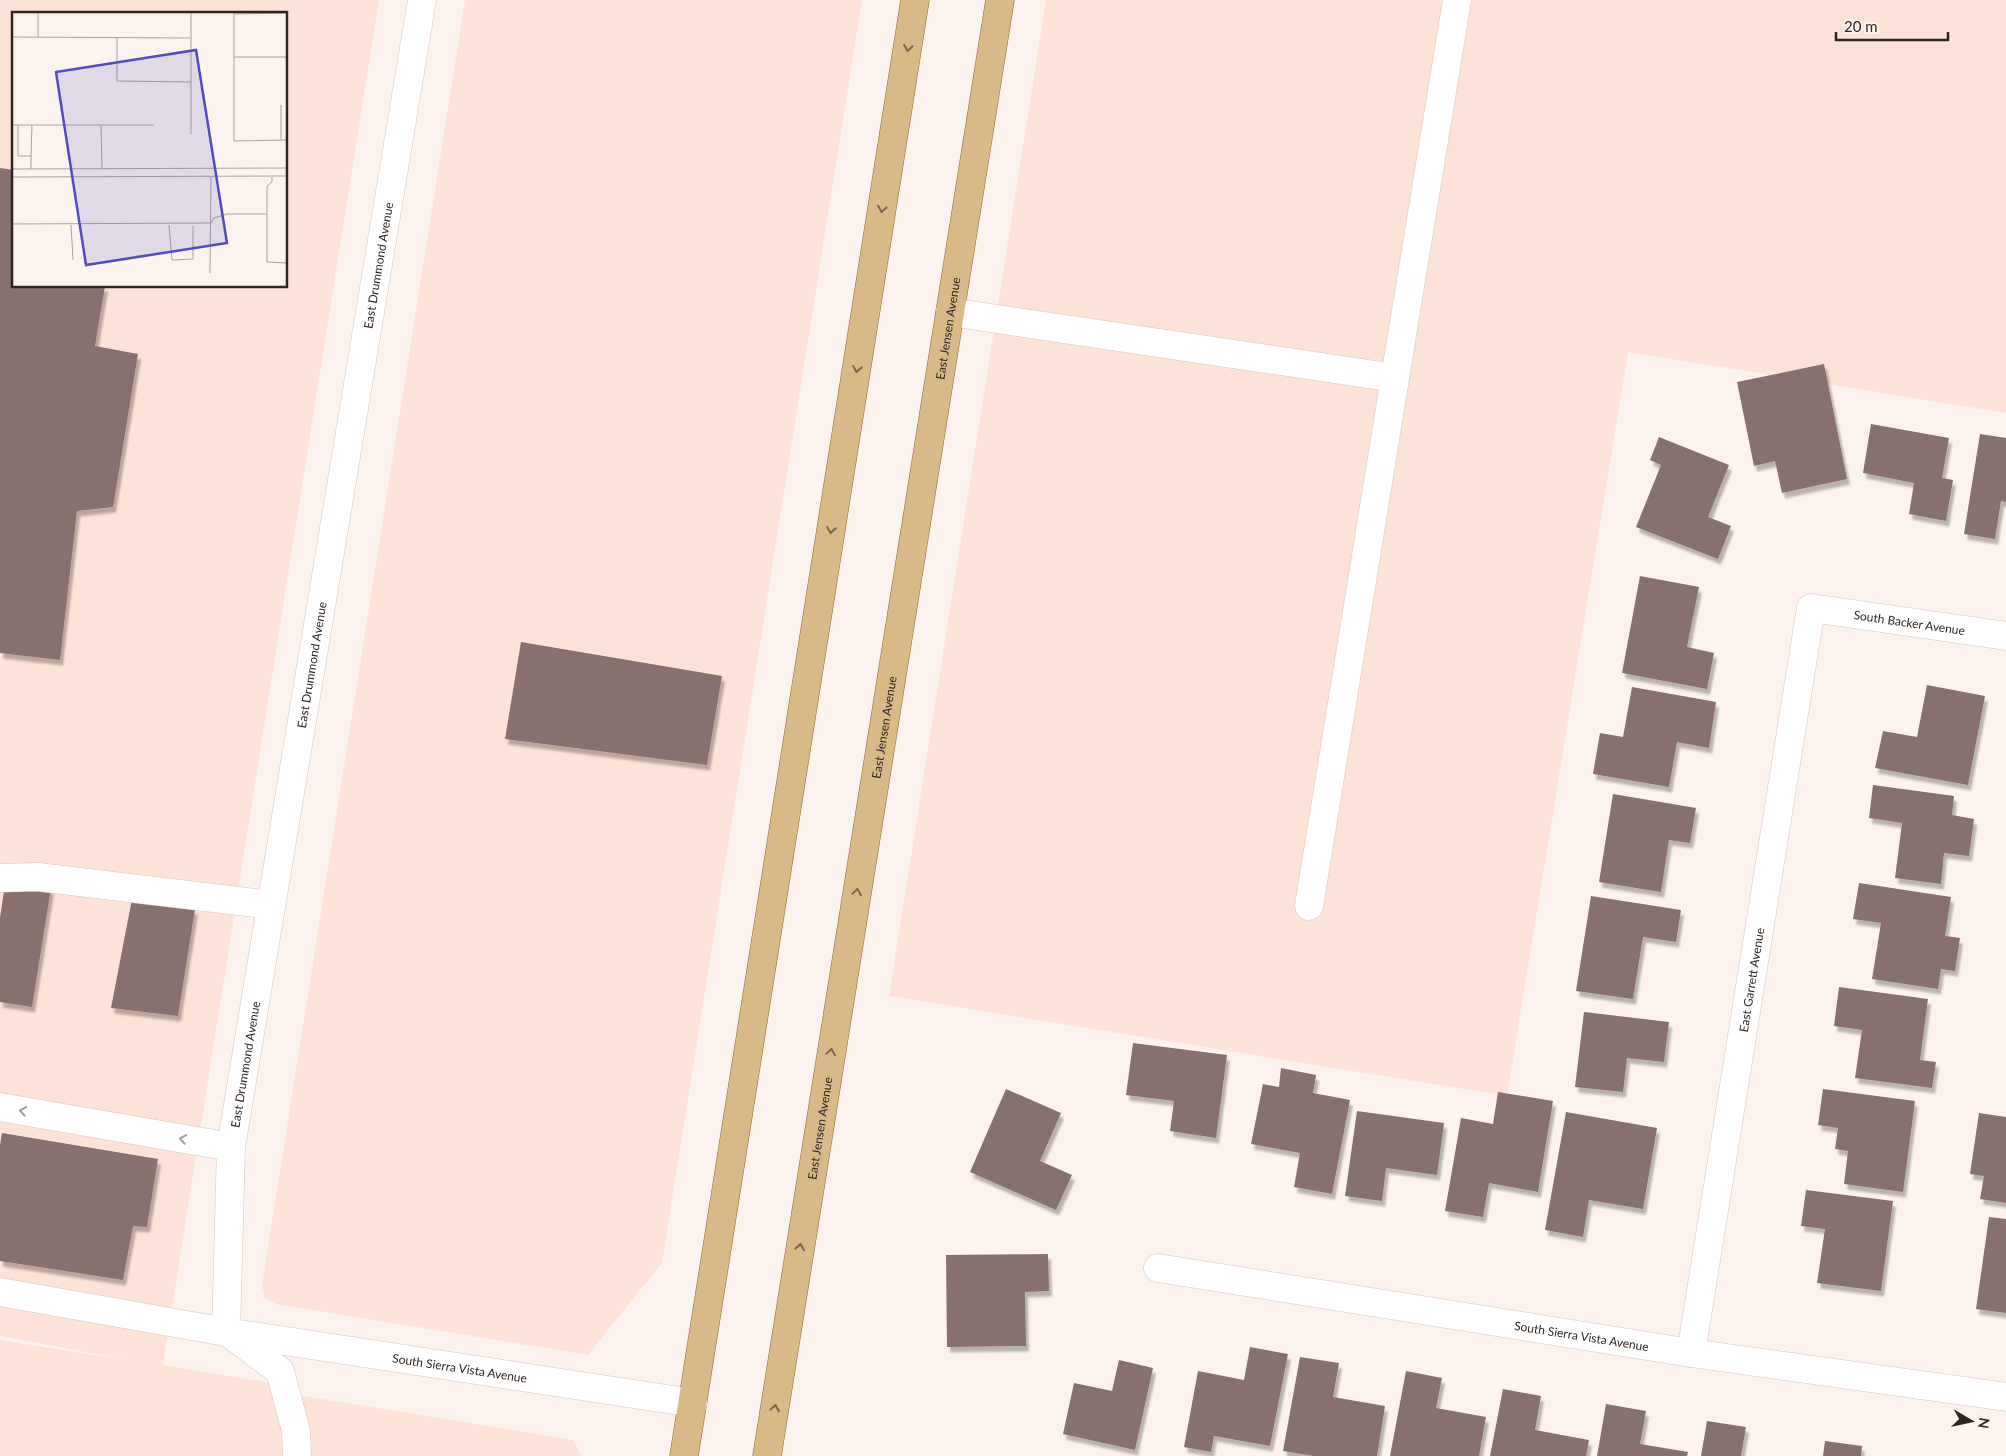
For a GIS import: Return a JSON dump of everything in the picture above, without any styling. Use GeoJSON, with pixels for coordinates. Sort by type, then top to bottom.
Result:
{"type":"FeatureCollection","features":[{"type":"Feature","properties":{"kind":"main road"},"geometry":{"type":"LineString","coordinates":[[684,1456],[915,0]]}},
{"type":"Feature","properties":{"kind":"main road","name":"East Jensen Avenue"},"geometry":{"type":"LineString","coordinates":[[767,1456],[1000,0]]}},
{"type":"Feature","properties":{"kind":"street","name":"East Drummond Avenue"},"geometry":{"type":"LineString","coordinates":[[226,1332],[231,1147],[422,0]]}},
{"type":"Feature","properties":{"kind":"street"},"geometry":{"type":"LineString","coordinates":[[1309,906],[1457,0]]}},
{"type":"Feature","properties":{"kind":"street"},"geometry":{"type":"LineString","coordinates":[[950,312],[1395,378]]}},
{"type":"Feature","properties":{"kind":"street","name":"South Backer Avenue"},"geometry":{"type":"LineString","coordinates":[[1811,608],[2006,636]]}},
{"type":"Feature","properties":{"kind":"street","name":"East Garrett Avenue"},"geometry":{"type":"LineString","coordinates":[[1691,1353],[1811,608]]}},
{"type":"Feature","properties":{"kind":"street"},"geometry":{"type":"LineString","coordinates":[[0,878],[38,877],[271,905]]}},
{"type":"Feature","properties":{"kind":"street"},"geometry":{"type":"LineString","coordinates":[[0,1107],[231,1147]]}},
{"type":"Feature","properties":{"kind":"street","name":"South Sierra Vista Avenue"},"geometry":{"type":"LineString","coordinates":[[1158,1268],[1691,1353],[2006,1397]]}},
{"type":"Feature","properties":{"kind":"street","name":"South Sierra Vista Avenue"},"geometry":{"type":"LineString","coordinates":[[0,1292],[226,1332],[693,1403]]}},
{"type":"Feature","properties":{"kind":"street"},"geometry":{"type":"LineString","coordinates":[[226,1332],[280,1371],[296,1431],[297,1456]]}},
{"type":"Feature","properties":{"kind":"shaded area"},"geometry":{"type":"Polygon","coordinates":[[[0,0],[379,0],[163,1365],[279,1384],[279,1392],[574,1440],[581,1456],[0,1456],[0,1340],[128,1360],[0,1336],[0,0]]]}},
{"type":"Feature","properties":{"kind":"shaded area"},"geometry":{"type":"Polygon","coordinates":[[[465,0],[862,0],[662,1263],[588,1355],[276,1304],[265,1298],[262,1285],[465,0]]]}},
{"type":"Feature","properties":{"kind":"shaded area"},"geometry":{"type":"Polygon","coordinates":[[[1046,0],[2006,0],[2006,413],[1628,352],[1507,1096],[889,996],[1046,0]]]}},
{"type":"Feature","properties":{"kind":"building"},"geometry":{"type":"Polygon","coordinates":[[[0,168],[12,170],[12,288],[105,288],[95,346],[138,354],[113,507],[77,511],[60,660],[0,653],[0,168]]]}},
{"type":"Feature","properties":{"kind":"building"},"geometry":{"type":"Polygon","coordinates":[[[1824,364],[1847,479],[1782,493],[1775,461],[1754,466],[1737,382],[1824,364]]]}},
{"type":"Feature","properties":{"kind":"building"},"geometry":{"type":"Polygon","coordinates":[[[1871,424],[1949,438],[1942,478],[1953,480],[1946,521],[1909,514],[1914,483],[1863,473],[1871,424]]]}},
{"type":"Feature","properties":{"kind":"building"},"geometry":{"type":"Polygon","coordinates":[[[1980,434],[2006,438],[2006,502],[2001,501],[1995,539],[1964,534],[1980,434]]]}},
{"type":"Feature","properties":{"kind":"building"},"geometry":{"type":"Polygon","coordinates":[[[1659,437],[1729,465],[1708,517],[1731,526],[1718,559],[1636,527],[1661,465],[1650,460],[1659,437]]]}},
{"type":"Feature","properties":{"kind":"building"},"geometry":{"type":"Polygon","coordinates":[[[1640,576],[1699,587],[1687,647],[1714,653],[1707,689],[1622,673],[1640,576]]]}},
{"type":"Feature","properties":{"kind":"building"},"geometry":{"type":"Polygon","coordinates":[[[521,642],[722,676],[707,765],[505,739],[521,642]]]}},
{"type":"Feature","properties":{"kind":"building"},"geometry":{"type":"Polygon","coordinates":[[[1927,685],[1985,696],[1968,785],[1875,768],[1883,731],[1917,737],[1927,685]]]}},
{"type":"Feature","properties":{"kind":"building"},"geometry":{"type":"Polygon","coordinates":[[[1632,687],[1716,702],[1709,748],[1677,742],[1669,787],[1593,774],[1600,733],[1623,737],[1632,687]]]}},
{"type":"Feature","properties":{"kind":"building"},"geometry":{"type":"Polygon","coordinates":[[[1873,785],[1954,796],[1952,815],[1974,819],[1969,856],[1944,853],[1941,884],[1895,878],[1902,823],[1869,818],[1873,785]]]}},
{"type":"Feature","properties":{"kind":"building"},"geometry":{"type":"Polygon","coordinates":[[[1613,794],[1696,808],[1690,843],[1669,840],[1661,892],[1599,882],[1613,794]]]}},
{"type":"Feature","properties":{"kind":"building"},"geometry":{"type":"Polygon","coordinates":[[[1859,883],[1951,897],[1945,936],[1960,938],[1955,971],[1941,969],[1938,989],[1872,979],[1881,923],[1853,919],[1859,883]]]}},
{"type":"Feature","properties":{"kind":"building"},"geometry":{"type":"Polygon","coordinates":[[[5,884],[51,888],[32,1007],[0,1002],[0,918],[5,884]]]}},
{"type":"Feature","properties":{"kind":"building"},"geometry":{"type":"Polygon","coordinates":[[[1591,896],[1681,910],[1676,942],[1643,937],[1633,999],[1576,991],[1591,896]]]}},
{"type":"Feature","properties":{"kind":"building"},"geometry":{"type":"Polygon","coordinates":[[[132,899],[195,909],[178,1016],[111,1008],[132,899]]]}},
{"type":"Feature","properties":{"kind":"building"},"geometry":{"type":"Polygon","coordinates":[[[1839,987],[1928,999],[1920,1060],[1936,1062],[1932,1088],[1855,1078],[1862,1030],[1834,1026],[1839,987]]]}},
{"type":"Feature","properties":{"kind":"building"},"geometry":{"type":"Polygon","coordinates":[[[1584,1012],[1669,1022],[1664,1062],[1627,1058],[1623,1092],[1575,1087],[1584,1012]]]}},
{"type":"Feature","properties":{"kind":"building"},"geometry":{"type":"Polygon","coordinates":[[[1133,1043],[1227,1055],[1216,1138],[1170,1131],[1174,1101],[1126,1095],[1133,1043]]]}},
{"type":"Feature","properties":{"kind":"building"},"geometry":{"type":"Polygon","coordinates":[[[1281,1068],[1316,1075],[1313,1093],[1350,1100],[1332,1194],[1294,1187],[1300,1153],[1251,1144],[1263,1084],[1279,1087],[1281,1068]]]}},
{"type":"Feature","properties":{"kind":"building"},"geometry":{"type":"Polygon","coordinates":[[[1006,1089],[1061,1113],[1040,1161],[1072,1175],[1056,1210],[970,1172],[1006,1089]]]}},
{"type":"Feature","properties":{"kind":"building"},"geometry":{"type":"Polygon","coordinates":[[[1823,1089],[1915,1101],[1903,1192],[1844,1184],[1848,1151],[1835,1149],[1838,1128],[1818,1125],[1823,1089]]]}},
{"type":"Feature","properties":{"kind":"building"},"geometry":{"type":"Polygon","coordinates":[[[1498,1092],[1553,1101],[1538,1192],[1489,1183],[1483,1217],[1445,1211],[1461,1118],[1493,1124],[1498,1092]]]}},
{"type":"Feature","properties":{"kind":"building"},"geometry":{"type":"Polygon","coordinates":[[[1357,1111],[1444,1123],[1437,1175],[1386,1168],[1382,1201],[1345,1196],[1357,1111]]]}},
{"type":"Feature","properties":{"kind":"building"},"geometry":{"type":"Polygon","coordinates":[[[1566,1112],[1657,1128],[1643,1209],[1589,1200],[1583,1237],[1545,1230],[1566,1112]]]}},
{"type":"Feature","properties":{"kind":"building"},"geometry":{"type":"Polygon","coordinates":[[[1979,1113],[2006,1117],[2006,1203],[1980,1199],[1984,1176],[1970,1174],[1979,1113]]]}},
{"type":"Feature","properties":{"kind":"building"},"geometry":{"type":"Polygon","coordinates":[[[2,1133],[158,1159],[147,1227],[133,1226],[123,1280],[0,1261],[0,1145],[2,1133]]]}},
{"type":"Feature","properties":{"kind":"building"},"geometry":{"type":"Polygon","coordinates":[[[1806,1190],[1893,1201],[1881,1291],[1817,1283],[1825,1229],[1801,1226],[1806,1190]]]}},
{"type":"Feature","properties":{"kind":"building"},"geometry":{"type":"Polygon","coordinates":[[[1989,1217],[2006,1219],[2006,1313],[1976,1309],[1989,1217]]]}},
{"type":"Feature","properties":{"kind":"building"},"geometry":{"type":"Polygon","coordinates":[[[1048,1254],[1049,1291],[1025,1292],[1026,1346],[947,1347],[946,1255],[1048,1254]]]}},
{"type":"Feature","properties":{"kind":"building"},"geometry":{"type":"Polygon","coordinates":[[[1250,1347],[1288,1354],[1270,1446],[1214,1436],[1211,1452],[1184,1447],[1198,1371],[1244,1380],[1250,1347]]]}},
{"type":"Feature","properties":{"kind":"building"},"geometry":{"type":"Polygon","coordinates":[[[1300,1357],[1339,1363],[1333,1397],[1385,1406],[1377,1456],[1314,1456],[1283,1451],[1300,1357]]]}},
{"type":"Feature","properties":{"kind":"building"},"geometry":{"type":"Polygon","coordinates":[[[1119,1360],[1153,1368],[1135,1450],[1063,1434],[1074,1383],[1112,1391],[1119,1360]]]}},
{"type":"Feature","properties":{"kind":"building"},"geometry":{"type":"Polygon","coordinates":[[[1406,1371],[1442,1378],[1436,1408],[1486,1417],[1479,1456],[1390,1456],[1406,1371]]]}},
{"type":"Feature","properties":{"kind":"building"},"geometry":{"type":"Polygon","coordinates":[[[1503,1389],[1541,1396],[1535,1430],[1589,1440],[1586,1456],[1490,1456],[1503,1389]]]}},
{"type":"Feature","properties":{"kind":"building"},"geometry":{"type":"Polygon","coordinates":[[[1606,1404],[1646,1411],[1640,1444],[1688,1452],[1687,1456],[1597,1456],[1606,1404]]]}},
{"type":"Feature","properties":{"kind":"building"},"geometry":{"type":"Polygon","coordinates":[[[1707,1421],[1746,1427],[1741,1456],[1701,1456],[1707,1421]]]}},
{"type":"Feature","properties":{"kind":"building"},"geometry":{"type":"Polygon","coordinates":[[[1825,1441],[1862,1446],[1861,1456],[1823,1456],[1825,1441]]]}}]}
